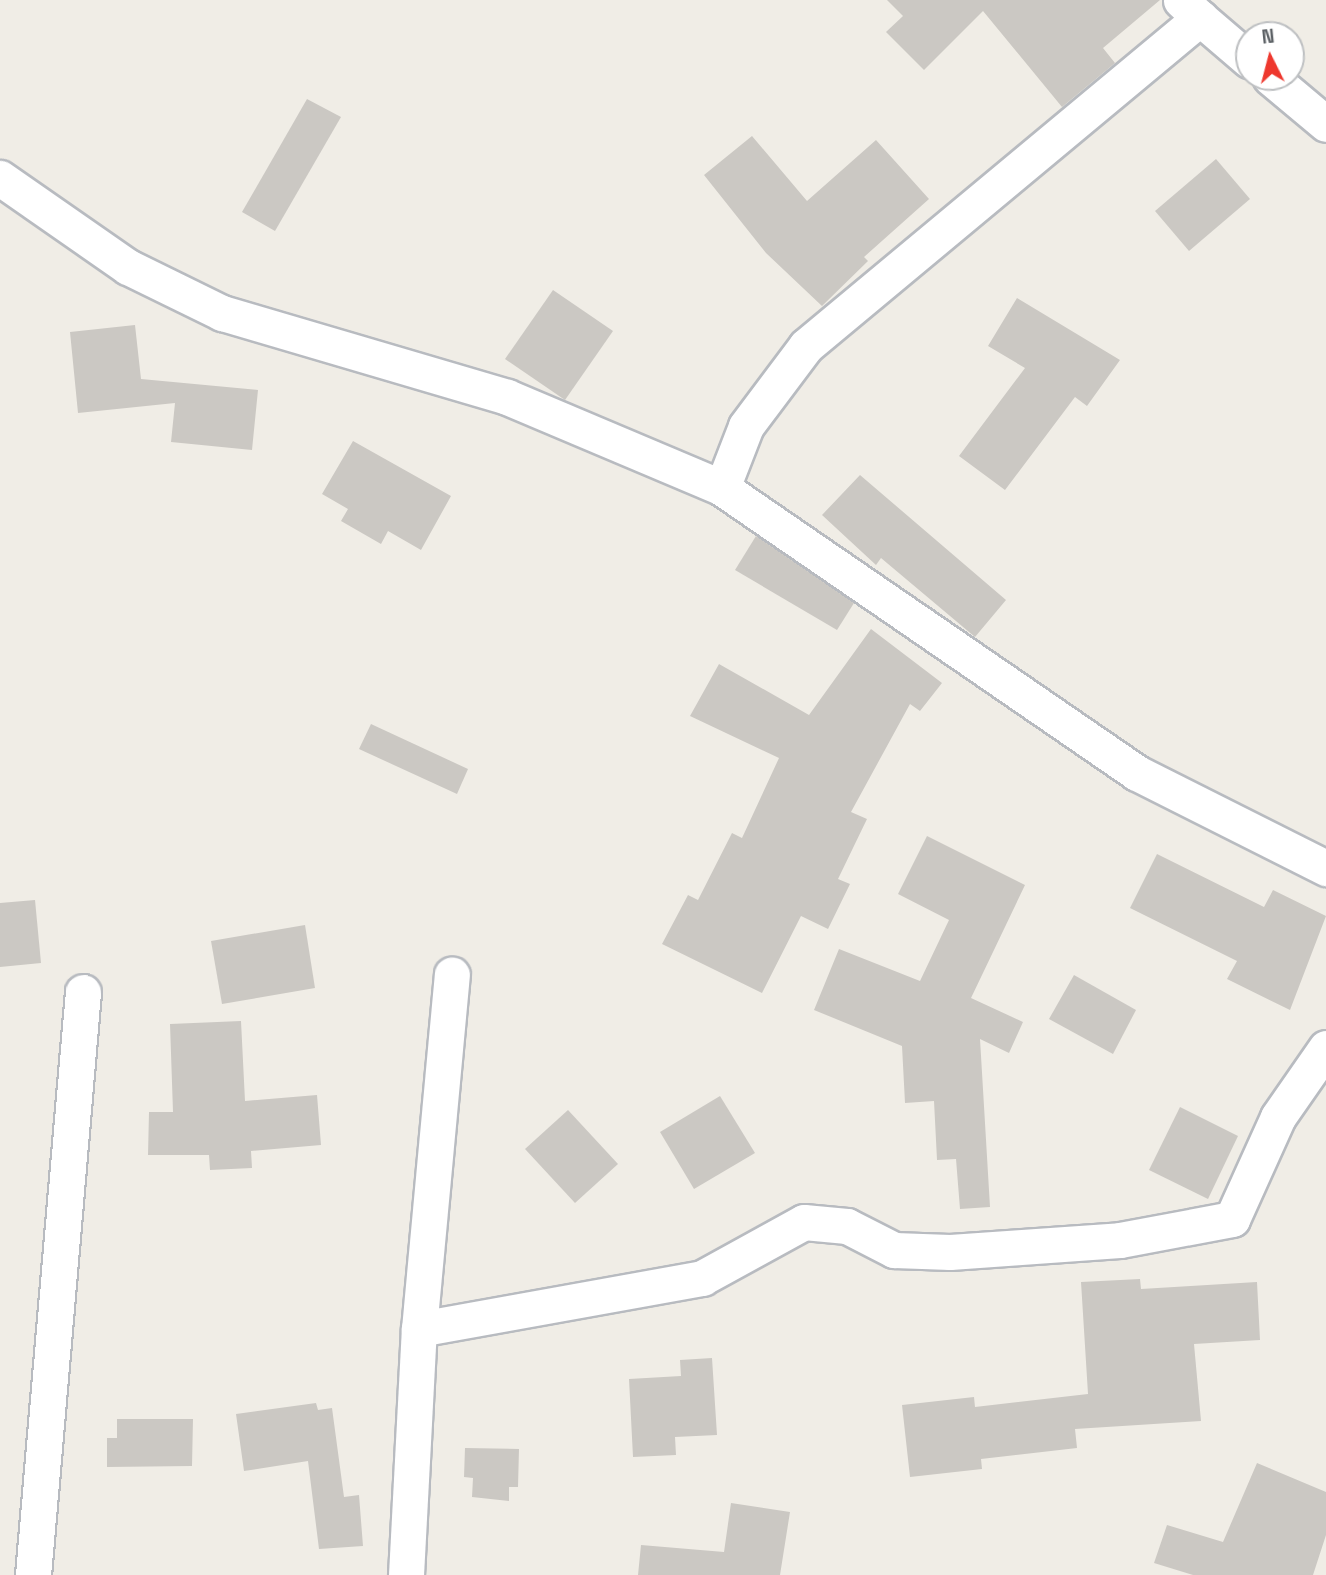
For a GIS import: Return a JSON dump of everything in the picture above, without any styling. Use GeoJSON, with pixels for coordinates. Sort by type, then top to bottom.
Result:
{"type":"FeatureCollection","features":[{"type":"Feature","properties":{"kind":"street"},"geometry":{"type":"LineString","coordinates":[[722,488],[746,426],[806,346],[1190,9],[1235,48]]}},
{"type":"Feature","properties":{"kind":"street"},"geometry":{"type":"LineString","coordinates":[[1287,91],[1326,124]]}},
{"type":"Feature","properties":{"kind":"street"},"geometry":{"type":"LineString","coordinates":[[0,178],[128,267],[222,313],[507,397],[722,488],[1138,773],[1326,868]]}},
{"type":"Feature","properties":{"kind":"street"},"geometry":{"type":"LineString","coordinates":[[406,1575],[419,1329],[452,975]]}},
{"type":"Feature","properties":{"kind":"street"},"geometry":{"type":"LineString","coordinates":[[33,1575],[83,992]]}},
{"type":"Feature","properties":{"kind":"street"},"geometry":{"type":"LineString","coordinates":[[419,1329],[702,1278],[804,1222],[847,1226],[894,1250],[950,1252],[1120,1240],[1231,1219],[1278,1117],[1326,1048]]}},
{"type":"Feature","properties":{"kind":"building"},"geometry":{"type":"Polygon","coordinates":[[[887,0],[1160,0],[1103,48],[1115,63],[1062,107],[983,11],[924,70],[886,32],[903,16],[887,0]]]}},
{"type":"Feature","properties":{"kind":"building"},"geometry":{"type":"Polygon","coordinates":[[[307,99],[341,117],[275,231],[242,212],[307,99]]]}},
{"type":"Feature","properties":{"kind":"building"},"geometry":{"type":"Polygon","coordinates":[[[752,136],[807,201],[876,140],[929,199],[864,257],[868,261],[822,306],[766,253],[704,175],[752,136]]]}},
{"type":"Feature","properties":{"kind":"building"},"geometry":{"type":"Polygon","coordinates":[[[1216,159],[1250,199],[1189,251],[1155,211],[1216,159]]]}},
{"type":"Feature","properties":{"kind":"building"},"geometry":{"type":"Polygon","coordinates":[[[553,290],[613,331],[565,400],[505,359],[553,290]]]}},
{"type":"Feature","properties":{"kind":"building"},"geometry":{"type":"Polygon","coordinates":[[[1017,298],[1120,360],[1087,406],[1075,397],[1005,490],[959,456],[1025,368],[988,346],[1017,298]]]}},
{"type":"Feature","properties":{"kind":"building"},"geometry":{"type":"Polygon","coordinates":[[[135,325],[141,379],[258,390],[252,450],[171,442],[175,403],[78,413],[70,332],[135,325]]]}},
{"type":"Feature","properties":{"kind":"building"},"geometry":{"type":"Polygon","coordinates":[[[353,441],[451,496],[421,550],[388,531],[381,544],[341,521],[348,509],[322,494],[353,441]]]}},
{"type":"Feature","properties":{"kind":"building"},"geometry":{"type":"Polygon","coordinates":[[[860,475],[1006,600],[975,637],[881,558],[876,565],[822,515],[860,475]]]}},
{"type":"Feature","properties":{"kind":"building"},"geometry":{"type":"Polygon","coordinates":[[[756,536],[854,603],[837,630],[735,570],[756,536]]]}},
{"type":"Feature","properties":{"kind":"building"},"geometry":{"type":"Polygon","coordinates":[[[871,629],[942,683],[920,711],[910,704],[851,812],[867,819],[838,879],[850,884],[828,929],[801,916],[762,993],[662,944],[688,895],[698,900],[732,833],[742,838],[779,758],[690,716],[719,664],[809,715],[871,629]]]}},
{"type":"Feature","properties":{"kind":"building"},"geometry":{"type":"Polygon","coordinates":[[[371,724],[468,769],[457,794],[359,749],[371,724]]]}},
{"type":"Feature","properties":{"kind":"building"},"geometry":{"type":"Polygon","coordinates":[[[927,836],[1025,885],[971,998],[1023,1022],[1009,1053],[980,1039],[990,1207],[960,1209],[956,1159],[937,1160],[934,1101],[905,1103],[902,1046],[814,1010],[839,949],[920,981],[949,920],[898,894],[927,836]]]}},
{"type":"Feature","properties":{"kind":"building"},"geometry":{"type":"Polygon","coordinates":[[[1157,854],[1264,907],[1273,890],[1326,916],[1290,1010],[1227,979],[1237,961],[1130,908],[1157,854]]]}},
{"type":"Feature","properties":{"kind":"building"},"geometry":{"type":"Polygon","coordinates":[[[35,900],[41,963],[0,967],[0,903],[35,900]]]}},
{"type":"Feature","properties":{"kind":"building"},"geometry":{"type":"Polygon","coordinates":[[[305,925],[315,988],[222,1004],[211,941],[305,925]]]}},
{"type":"Feature","properties":{"kind":"building"},"geometry":{"type":"Polygon","coordinates":[[[1074,975],[1136,1010],[1113,1054],[1049,1019],[1074,975]]]}},
{"type":"Feature","properties":{"kind":"building"},"geometry":{"type":"Polygon","coordinates":[[[241,1021],[245,1101],[317,1095],[321,1145],[251,1151],[252,1168],[210,1170],[209,1155],[148,1155],[149,1112],[173,1112],[170,1024],[241,1021]]]}},
{"type":"Feature","properties":{"kind":"building"},"geometry":{"type":"Polygon","coordinates":[[[720,1096],[755,1153],[694,1189],[660,1132],[720,1096]]]}},
{"type":"Feature","properties":{"kind":"building"},"geometry":{"type":"Polygon","coordinates":[[[1180,1107],[1238,1136],[1208,1199],[1149,1170],[1180,1107]]]}},
{"type":"Feature","properties":{"kind":"building"},"geometry":{"type":"Polygon","coordinates":[[[568,1110],[618,1164],[575,1203],[525,1149],[568,1110]]]}},
{"type":"Feature","properties":{"kind":"building"},"geometry":{"type":"Polygon","coordinates":[[[1140,1279],[1141,1289],[1257,1282],[1260,1340],[1194,1344],[1201,1421],[1075,1429],[1077,1448],[981,1459],[982,1469],[910,1477],[902,1405],[974,1397],[975,1407],[1088,1394],[1081,1282],[1140,1279]]]}},
{"type":"Feature","properties":{"kind":"building"},"geometry":{"type":"Polygon","coordinates":[[[712,1358],[717,1435],[675,1437],[676,1455],[633,1457],[629,1379],[681,1376],[680,1360],[712,1358]]]}},
{"type":"Feature","properties":{"kind":"building"},"geometry":{"type":"Polygon","coordinates":[[[316,1403],[318,1410],[332,1408],[344,1497],[359,1495],[363,1546],[319,1549],[308,1461],[244,1471],[236,1414],[316,1403]]]}},
{"type":"Feature","properties":{"kind":"building"},"geometry":{"type":"Polygon","coordinates":[[[117,1419],[193,1419],[192,1466],[107,1467],[107,1438],[117,1438],[117,1419]]]}},
{"type":"Feature","properties":{"kind":"building"},"geometry":{"type":"Polygon","coordinates":[[[465,1448],[519,1449],[518,1487],[509,1487],[509,1501],[472,1497],[473,1478],[464,1477],[465,1448]]]}},
{"type":"Feature","properties":{"kind":"building"},"geometry":{"type":"Polygon","coordinates":[[[1257,1463],[1326,1492],[1326,1535],[1313,1575],[1193,1575],[1154,1563],[1167,1525],[1223,1542],[1257,1463]]]}},
{"type":"Feature","properties":{"kind":"building"},"geometry":{"type":"Polygon","coordinates":[[[731,1503],[790,1512],[780,1575],[638,1575],[641,1545],[724,1552],[731,1503]]]}}]}
